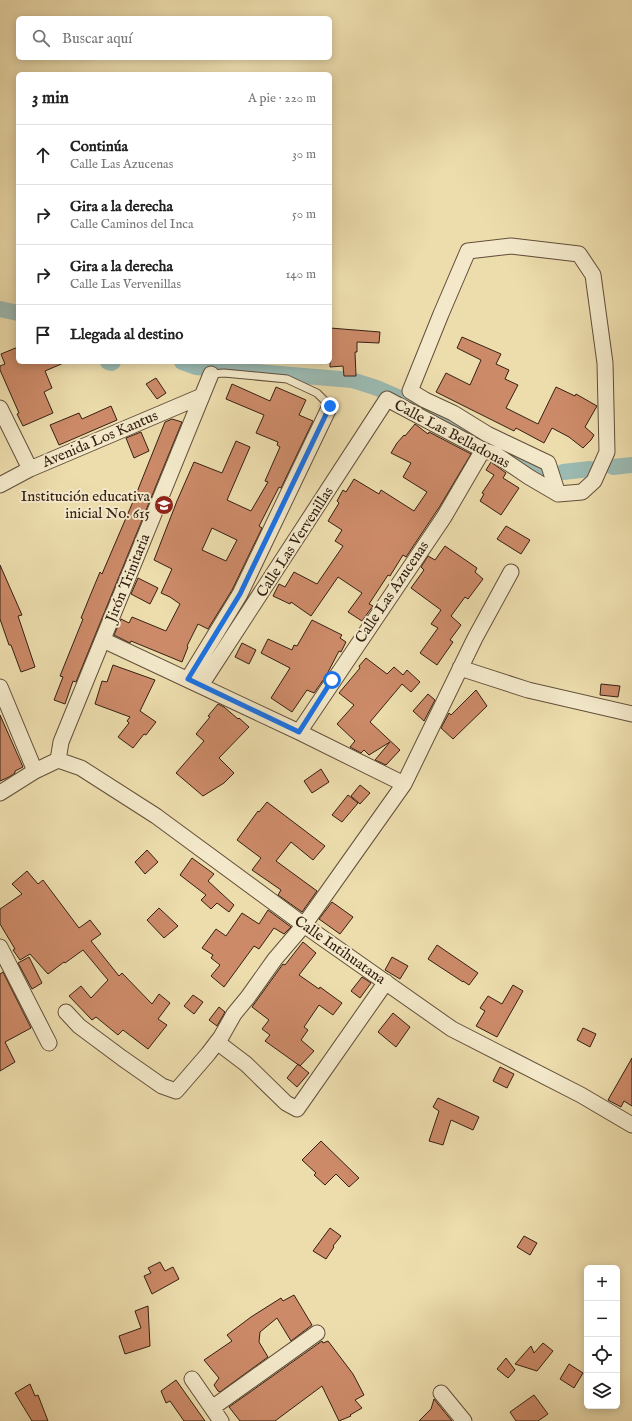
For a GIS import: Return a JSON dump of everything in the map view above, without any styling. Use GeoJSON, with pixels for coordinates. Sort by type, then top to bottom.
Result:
{"type":"FeatureCollection","features":[{"type":"Feature","properties":{"kind":"street","name":"Calle Las Belladonas"},"geometry":{"type":"LineString","coordinates":[[388,399],[483,450],[494,454],[558,494],[582,492],[594,481],[606,452],[605,363],[593,275],[579,254],[511,246],[468,251],[410,391],[453,413],[487,434],[548,463],[558,494]]}},
{"type":"Feature","properties":{"kind":"street","name":"Jirón Trinitaria"},"geometry":{"type":"LineString","coordinates":[[58,760],[61,742],[211,374]]}},
{"type":"Feature","properties":{"kind":"street","name":"Avenida Los Kantus"},"geometry":{"type":"LineString","coordinates":[[0,485],[30,469],[202,396]]}},
{"type":"Feature","properties":{"kind":"street","name":"Calle Las Vervenillas"},"geometry":{"type":"LineString","coordinates":[[195,682],[388,399]]}},
{"type":"Feature","properties":{"kind":"street","name":"Calle Las Vervenillas"},"geometry":{"type":"LineString","coordinates":[[195,682],[240,594],[330,406]]}},
{"type":"Feature","properties":{"kind":"street"},"geometry":{"type":"LineString","coordinates":[[0,408],[30,469]]}},
{"type":"Feature","properties":{"kind":"street","name":"Calle Las Azucenas"},"geometry":{"type":"LineString","coordinates":[[299,732],[444,517],[483,450]]}},
{"type":"Feature","properties":{"kind":"street"},"geometry":{"type":"LineString","coordinates":[[66,1012],[79,1026],[122,1058],[162,1086],[176,1091],[217,1042],[227,1028],[234,1014],[275,959],[304,925],[404,784],[475,638],[511,572]]}},
{"type":"Feature","properties":{"kind":"street"},"geometry":{"type":"LineString","coordinates":[[103,640],[195,682],[404,784]]}},
{"type":"Feature","properties":{"kind":"street"},"geometry":{"type":"LineString","coordinates":[[460,668],[528,690],[632,714]]}},
{"type":"Feature","properties":{"kind":"street"},"geometry":{"type":"LineString","coordinates":[[0,687],[35,771]]}},
{"type":"Feature","properties":{"kind":"street"},"geometry":{"type":"LineString","coordinates":[[0,793],[35,771],[58,760]]}},
{"type":"Feature","properties":{"kind":"street","name":"Calle Intihuatana"},"geometry":{"type":"LineString","coordinates":[[58,760],[81,768],[156,816],[304,925],[452,1029],[632,1125]]}},
{"type":"Feature","properties":{"kind":"street"},"geometry":{"type":"LineString","coordinates":[[0,947],[49,1043]]}},
{"type":"Feature","properties":{"kind":"street"},"geometry":{"type":"LineString","coordinates":[[217,1042],[246,1064],[286,1103],[297,1109],[386,982]]}},
{"type":"Feature","properties":{"kind":"street"},"geometry":{"type":"LineString","coordinates":[[212,1408],[317,1333]]}},
{"type":"Feature","properties":{"kind":"street"},"geometry":{"type":"LineString","coordinates":[[192,1380],[221,1421]]}},
{"type":"Feature","properties":{"kind":"street"},"geometry":{"type":"LineString","coordinates":[[441,1393],[464,1421]]}},
{"type":"Feature","properties":{"kind":"lane"},"geometry":{"type":"LineString","coordinates":[[211,374],[224,373],[287,379],[317,393],[330,406]]}},
{"type":"Feature","properties":{"kind":"building"},"geometry":{"type":"Polygon","coordinates":[[[332,328],[380,332],[379,343],[357,342],[357,352],[355,352],[356,376],[344,376],[343,366],[330,367],[330,364],[332,364],[332,328]]]}},
{"type":"Feature","properties":{"kind":"building"},"geometry":{"type":"Polygon","coordinates":[[[462,337],[501,354],[496,364],[509,370],[505,379],[518,385],[506,408],[538,424],[556,387],[575,396],[576,394],[597,406],[585,427],[594,435],[591,440],[583,448],[569,437],[552,428],[544,443],[516,428],[514,431],[436,392],[446,373],[470,385],[481,360],[457,348],[462,337]]]}},
{"type":"Feature","properties":{"kind":"building"},"geometry":{"type":"Polygon","coordinates":[[[16,348],[16,364],[61,364],[45,371],[52,388],[44,392],[53,413],[23,426],[17,414],[19,413],[0,370],[0,366],[5,364],[1,354],[16,348]]]}},
{"type":"Feature","properties":{"kind":"building"},"geometry":{"type":"Polygon","coordinates":[[[156,378],[166,393],[157,399],[146,384],[156,378]]]}},
{"type":"Feature","properties":{"kind":"building"},"geometry":{"type":"Polygon","coordinates":[[[232,384],[270,401],[276,387],[306,400],[299,415],[313,421],[281,488],[279,487],[259,526],[262,528],[232,590],[208,629],[198,624],[187,646],[188,647],[182,662],[131,641],[130,643],[114,635],[121,619],[129,623],[132,617],[166,631],[180,604],[161,593],[172,569],[154,560],[194,462],[222,473],[236,441],[250,447],[227,500],[251,511],[268,482],[265,481],[280,447],[277,445],[278,442],[256,433],[264,415],[226,399],[232,384]],[[212,528],[202,550],[226,561],[237,540],[212,528]]]}},
{"type":"Feature","properties":{"kind":"building"},"geometry":{"type":"Polygon","coordinates":[[[111,406],[117,420],[59,445],[50,425],[79,413],[82,419],[111,406]]]}},
{"type":"Feature","properties":{"kind":"building"},"geometry":{"type":"Polygon","coordinates":[[[172,419],[182,422],[76,682],[73,681],[65,704],[54,700],[63,677],[60,676],[83,619],[81,618],[100,572],[102,574],[165,422],[172,419]]]}},
{"type":"Feature","properties":{"kind":"building"},"geometry":{"type":"Polygon","coordinates":[[[415,424],[428,434],[429,432],[471,454],[440,506],[406,557],[403,555],[390,576],[388,575],[369,604],[373,606],[362,621],[348,612],[362,593],[338,577],[311,616],[291,602],[290,604],[273,596],[279,584],[285,587],[294,572],[317,584],[343,546],[335,541],[342,530],[328,521],[339,503],[337,501],[343,490],[346,492],[354,479],[379,494],[381,490],[414,511],[427,492],[403,477],[411,463],[391,453],[397,443],[415,424]]]}},
{"type":"Feature","properties":{"kind":"building"},"geometry":{"type":"Polygon","coordinates":[[[141,432],[149,451],[134,458],[126,438],[141,432]]]}},
{"type":"Feature","properties":{"kind":"building"},"geometry":{"type":"Polygon","coordinates":[[[491,462],[506,473],[503,478],[519,488],[501,515],[480,501],[484,494],[482,493],[494,475],[486,470],[491,462]]]}},
{"type":"Feature","properties":{"kind":"building"},"geometry":{"type":"Polygon","coordinates":[[[506,526],[530,540],[521,554],[497,539],[506,526]]]}},
{"type":"Feature","properties":{"kind":"building"},"geometry":{"type":"Polygon","coordinates":[[[445,546],[477,568],[475,572],[483,579],[468,599],[465,597],[451,616],[461,625],[450,640],[453,642],[437,665],[420,653],[438,628],[431,624],[441,610],[411,588],[424,570],[421,567],[428,556],[435,560],[445,546]]]}},
{"type":"Feature","properties":{"kind":"building"},"geometry":{"type":"Polygon","coordinates":[[[0,565],[22,615],[18,616],[35,667],[21,672],[11,645],[9,645],[0,619],[0,565]]]}},
{"type":"Feature","properties":{"kind":"building"},"geometry":{"type":"Polygon","coordinates":[[[138,578],[158,588],[150,604],[131,594],[138,578]]]}},
{"type":"Feature","properties":{"kind":"building"},"geometry":{"type":"Polygon","coordinates":[[[312,620],[342,635],[340,638],[346,642],[314,693],[307,690],[292,712],[271,698],[290,668],[261,653],[268,639],[292,650],[294,645],[297,646],[312,620]]]}},
{"type":"Feature","properties":{"kind":"building"},"geometry":{"type":"Polygon","coordinates":[[[242,643],[256,650],[249,664],[235,657],[242,643]]]}},
{"type":"Feature","properties":{"kind":"building"},"geometry":{"type":"Polygon","coordinates":[[[366,658],[387,674],[394,667],[403,675],[407,670],[420,682],[411,692],[402,684],[370,722],[400,750],[386,765],[375,760],[390,742],[369,755],[364,750],[361,753],[350,747],[355,741],[337,724],[354,705],[339,693],[360,668],[359,666],[366,658]]]}},
{"type":"Feature","properties":{"kind":"building"},"geometry":{"type":"Polygon","coordinates":[[[113,665],[155,680],[140,711],[156,722],[133,748],[118,737],[129,723],[127,721],[130,717],[95,704],[102,681],[107,682],[113,665]]]}},
{"type":"Feature","properties":{"kind":"building"},"geometry":{"type":"Polygon","coordinates":[[[601,684],[620,686],[618,697],[600,695],[601,684]]]}},
{"type":"Feature","properties":{"kind":"building"},"geometry":{"type":"Polygon","coordinates":[[[476,690],[487,706],[453,739],[441,728],[449,713],[451,715],[476,690]]]}},
{"type":"Feature","properties":{"kind":"building"},"geometry":{"type":"Polygon","coordinates":[[[428,694],[435,700],[424,721],[413,711],[428,694]]]}},
{"type":"Feature","properties":{"kind":"building"},"geometry":{"type":"Polygon","coordinates":[[[218,704],[238,719],[239,718],[249,727],[219,758],[234,773],[224,783],[203,796],[176,773],[204,741],[196,734],[210,717],[208,716],[218,704]]]}},
{"type":"Feature","properties":{"kind":"building"},"geometry":{"type":"Polygon","coordinates":[[[0,715],[23,767],[15,771],[15,773],[9,777],[0,781],[0,715]]]}},
{"type":"Feature","properties":{"kind":"building"},"geometry":{"type":"Polygon","coordinates":[[[321,769],[329,782],[312,793],[304,781],[321,769]]]}},
{"type":"Feature","properties":{"kind":"building"},"geometry":{"type":"Polygon","coordinates":[[[360,785],[370,793],[360,804],[351,796],[360,785]]]}},
{"type":"Feature","properties":{"kind":"building"},"geometry":{"type":"Polygon","coordinates":[[[348,795],[358,803],[342,822],[332,815],[348,795]]]}},
{"type":"Feature","properties":{"kind":"building"},"geometry":{"type":"Polygon","coordinates":[[[267,802],[325,846],[313,860],[291,842],[276,861],[317,891],[302,912],[278,895],[281,890],[252,870],[261,858],[237,840],[258,811],[259,812],[267,802]]]}},
{"type":"Feature","properties":{"kind":"building"},"geometry":{"type":"Polygon","coordinates":[[[147,850],[158,862],[145,874],[135,862],[147,850]]]}},
{"type":"Feature","properties":{"kind":"building"},"geometry":{"type":"Polygon","coordinates":[[[192,858],[214,874],[208,881],[234,905],[229,912],[217,903],[211,909],[201,900],[206,895],[180,875],[192,858]]]}},
{"type":"Feature","properties":{"kind":"building"},"geometry":{"type":"Polygon","coordinates":[[[27,871],[38,884],[43,880],[79,928],[90,920],[101,934],[91,941],[119,976],[122,973],[152,1004],[159,994],[170,1003],[158,1019],[167,1025],[148,1049],[123,1030],[118,1035],[96,1017],[92,1020],[69,996],[81,986],[91,998],[108,980],[83,950],[48,974],[30,954],[20,960],[13,950],[15,949],[0,924],[0,909],[22,894],[12,884],[27,871]]]}},
{"type":"Feature","properties":{"kind":"building"},"geometry":{"type":"Polygon","coordinates":[[[332,902],[353,917],[340,934],[319,919],[332,902]]]}},
{"type":"Feature","properties":{"kind":"building"},"geometry":{"type":"Polygon","coordinates":[[[159,908],[178,926],[164,938],[147,920],[159,908]]]}},
{"type":"Feature","properties":{"kind":"building"},"geometry":{"type":"Polygon","coordinates":[[[268,910],[291,927],[284,934],[274,928],[259,949],[254,946],[224,987],[211,976],[220,965],[211,958],[213,955],[202,948],[216,929],[226,936],[242,913],[259,924],[268,910]]]}},
{"type":"Feature","properties":{"kind":"building"},"geometry":{"type":"Polygon","coordinates":[[[303,942],[316,953],[299,975],[319,989],[320,987],[342,1003],[333,1015],[319,1005],[304,1027],[308,1030],[301,1040],[314,1051],[300,1066],[265,1041],[270,1035],[262,1029],[269,1020],[252,1007],[283,964],[285,965],[303,942]]]}},
{"type":"Feature","properties":{"kind":"building"},"geometry":{"type":"Polygon","coordinates":[[[437,945],[478,973],[469,985],[428,959],[437,945]]]}},
{"type":"Feature","properties":{"kind":"building"},"geometry":{"type":"Polygon","coordinates":[[[29,957],[42,983],[32,989],[18,963],[29,957]]]}},
{"type":"Feature","properties":{"kind":"building"},"geometry":{"type":"Polygon","coordinates":[[[392,957],[408,966],[400,979],[385,970],[392,957]]]}},
{"type":"Feature","properties":{"kind":"building"},"geometry":{"type":"Polygon","coordinates":[[[3,972],[31,1028],[5,1042],[15,1062],[0,1071],[0,974],[3,972]]]}},
{"type":"Feature","properties":{"kind":"building"},"geometry":{"type":"Polygon","coordinates":[[[362,977],[371,983],[360,998],[351,991],[362,977]]]}},
{"type":"Feature","properties":{"kind":"building"},"geometry":{"type":"Polygon","coordinates":[[[513,985],[523,991],[497,1037],[476,1026],[485,1011],[480,1008],[488,996],[502,1004],[513,985]]]}},
{"type":"Feature","properties":{"kind":"building"},"geometry":{"type":"Polygon","coordinates":[[[193,995],[203,1002],[194,1014],[184,1006],[193,995]]]}},
{"type":"Feature","properties":{"kind":"building"},"geometry":{"type":"Polygon","coordinates":[[[219,1007],[225,1012],[217,1026],[209,1020],[219,1007]]]}},
{"type":"Feature","properties":{"kind":"building"},"geometry":{"type":"Polygon","coordinates":[[[393,1013],[410,1027],[396,1047],[378,1032],[393,1013]]]}},
{"type":"Feature","properties":{"kind":"building"},"geometry":{"type":"Polygon","coordinates":[[[583,1028],[596,1034],[590,1047],[577,1040],[583,1028]]]}},
{"type":"Feature","properties":{"kind":"building"},"geometry":{"type":"Polygon","coordinates":[[[632,1058],[632,1106],[624,1101],[621,1107],[608,1100],[632,1058]]]}},
{"type":"Feature","properties":{"kind":"building"},"geometry":{"type":"Polygon","coordinates":[[[298,1064],[309,1073],[297,1087],[287,1078],[298,1064]]]}},
{"type":"Feature","properties":{"kind":"building"},"geometry":{"type":"Polygon","coordinates":[[[500,1067],[514,1074],[507,1088],[493,1081],[500,1067]]]}},
{"type":"Feature","properties":{"kind":"building"},"geometry":{"type":"Polygon","coordinates":[[[438,1098],[479,1117],[473,1130],[451,1120],[443,1145],[429,1141],[439,1111],[433,1107],[438,1098]]]}},
{"type":"Feature","properties":{"kind":"building"},"geometry":{"type":"Polygon","coordinates":[[[321,1141],[359,1178],[349,1187],[336,1174],[325,1185],[314,1175],[316,1173],[302,1160],[321,1141]]]}},
{"type":"Feature","properties":{"kind":"building"},"geometry":{"type":"Polygon","coordinates":[[[330,1228],[341,1236],[333,1246],[334,1247],[326,1259],[313,1251],[330,1228]]]}},
{"type":"Feature","properties":{"kind":"building"},"geometry":{"type":"Polygon","coordinates":[[[524,1236],[537,1243],[530,1255],[517,1247],[524,1236]]]}},
{"type":"Feature","properties":{"kind":"building"},"geometry":{"type":"Polygon","coordinates":[[[160,1262],[165,1271],[173,1267],[179,1279],[152,1294],[144,1276],[151,1273],[148,1268],[160,1262]]]}},
{"type":"Feature","properties":{"kind":"building"},"geometry":{"type":"Polygon","coordinates":[[[294,1295],[312,1325],[291,1341],[277,1318],[260,1332],[259,1342],[268,1357],[220,1392],[218,1391],[214,1385],[219,1378],[204,1360],[232,1341],[227,1335],[251,1317],[281,1298],[283,1301],[294,1295]]]}},
{"type":"Feature","properties":{"kind":"building"},"geometry":{"type":"Polygon","coordinates":[[[148,1306],[150,1346],[125,1354],[119,1336],[141,1328],[135,1311],[148,1306]]]}},
{"type":"Feature","properties":{"kind":"building"},"geometry":{"type":"Polygon","coordinates":[[[322,1341],[323,1343],[328,1341],[353,1374],[364,1395],[355,1400],[362,1408],[350,1415],[351,1416],[339,1421],[322,1386],[275,1421],[240,1421],[229,1407],[322,1341]]]}},
{"type":"Feature","properties":{"kind":"building"},"geometry":{"type":"Polygon","coordinates":[[[543,1343],[553,1351],[537,1371],[515,1364],[531,1346],[534,1353],[543,1343]]]}},
{"type":"Feature","properties":{"kind":"building"},"geometry":{"type":"Polygon","coordinates":[[[506,1358],[515,1370],[508,1378],[497,1369],[506,1358]]]}},
{"type":"Feature","properties":{"kind":"building"},"geometry":{"type":"Polygon","coordinates":[[[569,1364],[583,1373],[574,1388],[560,1379],[569,1364]]]}},
{"type":"Feature","properties":{"kind":"building"},"geometry":{"type":"Polygon","coordinates":[[[176,1380],[205,1421],[184,1421],[170,1401],[166,1403],[161,1391],[176,1380]]]}},
{"type":"Feature","properties":{"kind":"building"},"geometry":{"type":"Polygon","coordinates":[[[30,1384],[35,1396],[38,1395],[48,1421],[32,1421],[15,1393],[30,1384]]]}},
{"type":"Feature","properties":{"kind":"building"},"geometry":{"type":"Polygon","coordinates":[[[534,1395],[548,1414],[538,1421],[516,1421],[510,1412],[534,1395]]]}},
{"type":"Feature","properties":{"kind":"building"},"geometry":{"type":"Polygon","coordinates":[[[434,1399],[452,1421],[419,1421],[431,1409],[434,1399]]]}},
{"type":"Feature","properties":{"kind":"waterway"},"geometry":{"type":"LineString","coordinates":[[0,309],[16,313]]}},
{"type":"Feature","properties":{"kind":"waterway"},"geometry":{"type":"LineString","coordinates":[[188,364],[196,367],[352,380],[377,388],[441,416],[539,469]]}},
{"type":"Feature","properties":{"kind":"waterway"},"geometry":{"type":"LineString","coordinates":[[613,467],[632,465]]}},
{"type":"Feature","properties":{"kind":"waterway"},"geometry":{"type":"LineString","coordinates":[[563,472],[590,469]]}},
{"type":"Feature","properties":{"kind":"place","name":"Institución educativa inicial No. 615"},"geometry":{"type":"Point","coordinates":[164,505]}},
{"type":"Feature","properties":{"kind":"route"},"geometry":{"type":"LineString","coordinates":[[330,406],[240,594],[188,679],[299,732],[332,680]]}}]}
